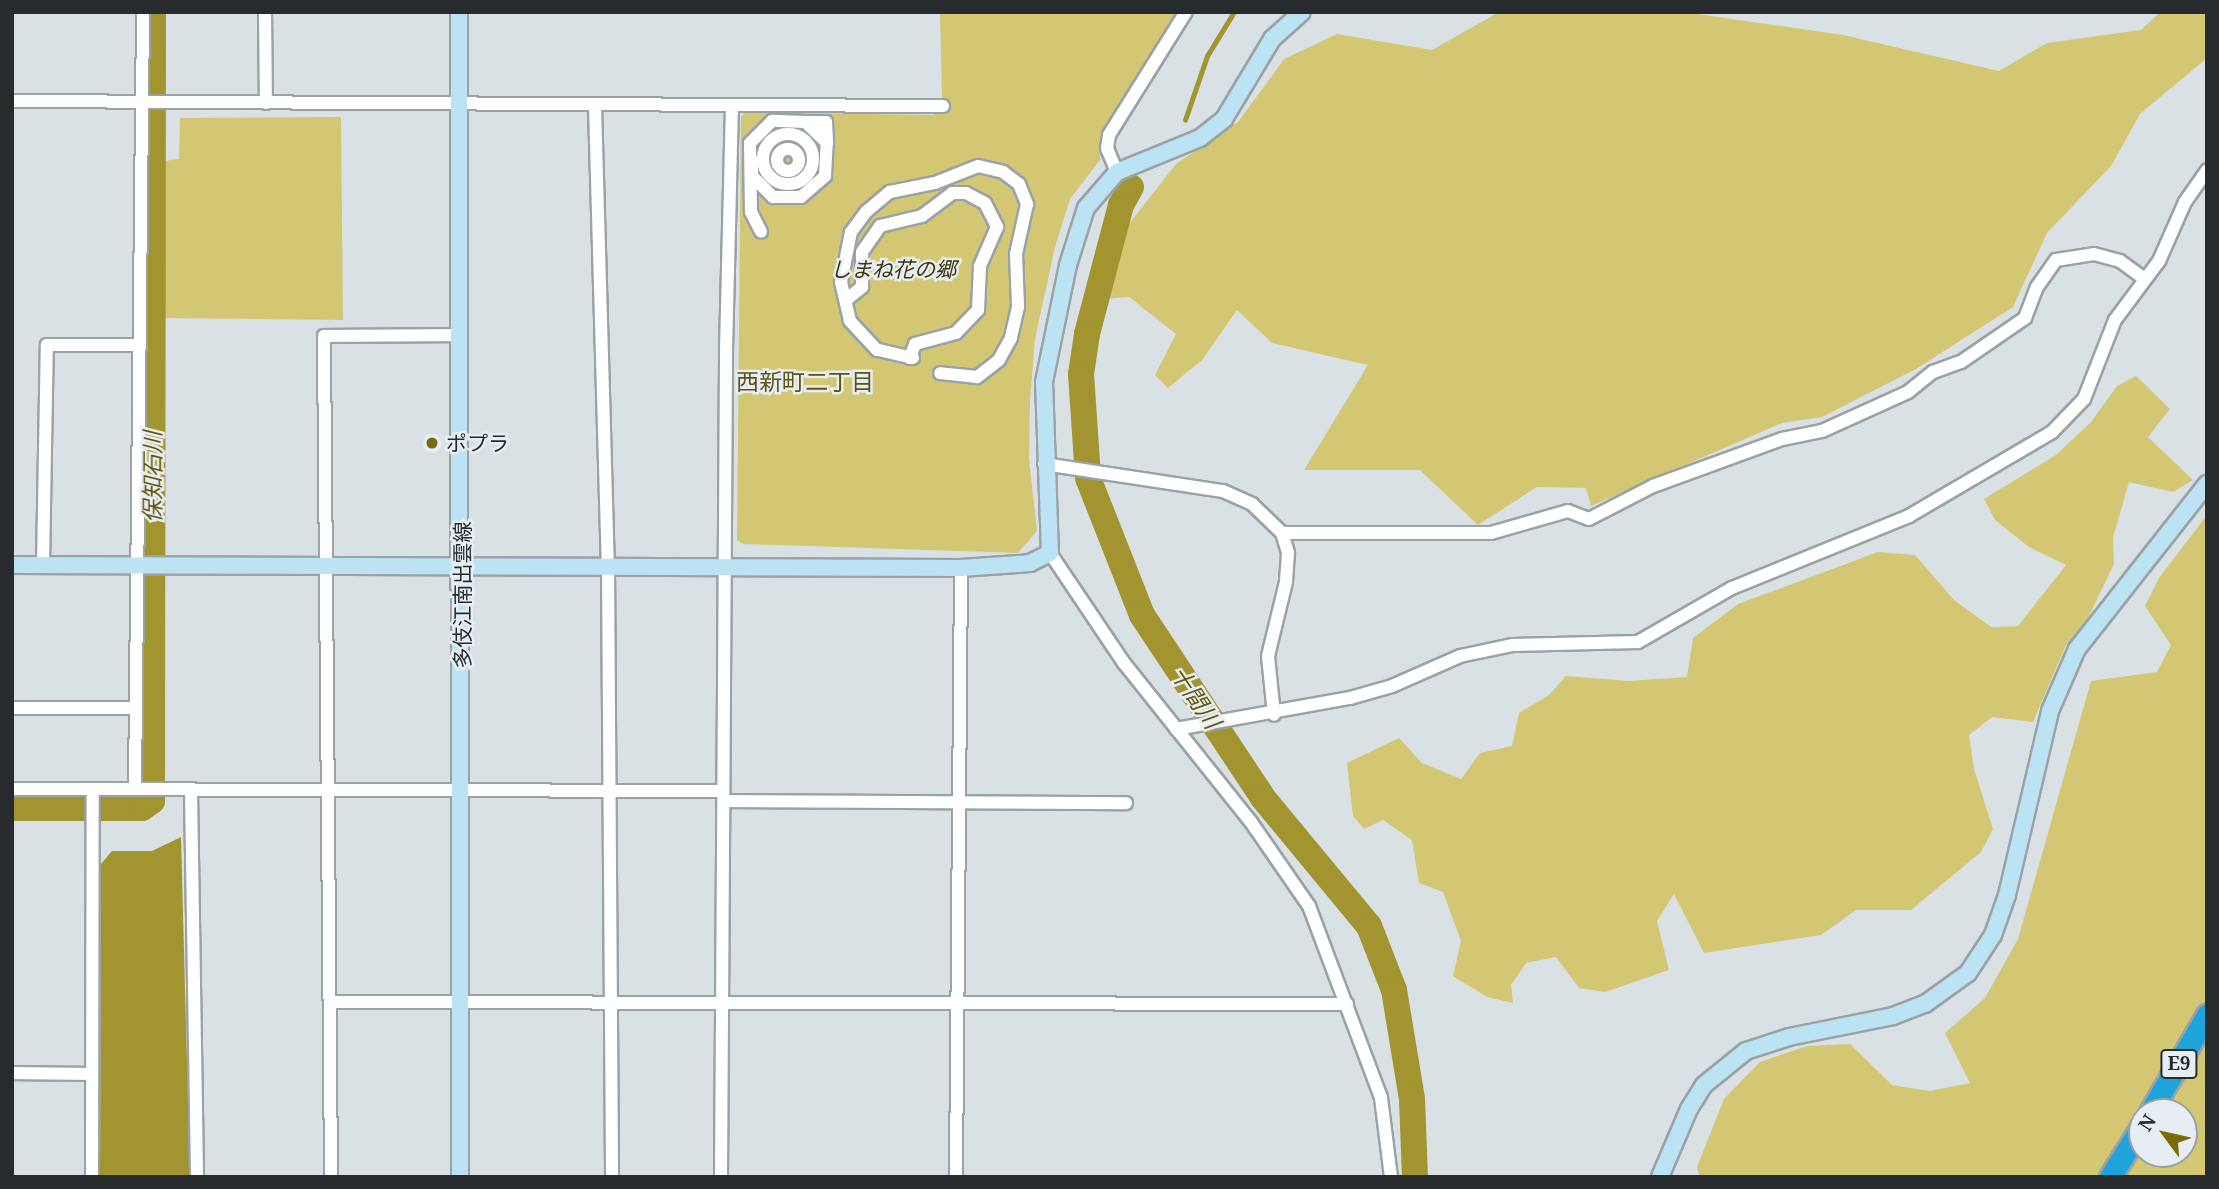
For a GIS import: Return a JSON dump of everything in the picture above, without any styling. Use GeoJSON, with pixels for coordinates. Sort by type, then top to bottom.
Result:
{"type":"FeatureCollection","features":[{"type":"Feature","properties":{"kind":"highway","name":"E9"},"geometry":{"type":"LineString","coordinates":[[2158,1098],[2207,1014]]}},
{"type":"Feature","properties":{"kind":"highway","name":"E9"},"geometry":{"type":"LineString","coordinates":[[2170,1098],[2207,1036]]}},
{"type":"Feature","properties":{"kind":"highway"},"geometry":{"type":"LineString","coordinates":[[2109,1177],[2128,1148]]}},
{"type":"Feature","properties":{"kind":"street"},"geometry":{"type":"LineString","coordinates":[[135,789],[138,345],[145,102],[143,12]]}},
{"type":"Feature","properties":{"kind":"street"},"geometry":{"type":"LineString","coordinates":[[265,12],[266,103]]}},
{"type":"Feature","properties":{"kind":"street","name":"多伎江南出雲線"},"geometry":{"type":"LineString","coordinates":[[459,12],[463,792],[460,1177]]}},
{"type":"Feature","properties":{"kind":"street"},"geometry":{"type":"LineString","coordinates":[[1117,172],[1107,148],[1108,135],[1186,12]]}},
{"type":"Feature","properties":{"kind":"street"},"geometry":{"type":"LineString","coordinates":[[1302,12],[1272,39],[1233,109],[1213,129],[1117,172],[1086,208],[1068,265],[1044,382],[1044,464],[1050,553],[1124,663],[1251,822],[1309,906],[1381,1098],[1391,1177]]}},
{"type":"Feature","properties":{"kind":"street"},"geometry":{"type":"LineString","coordinates":[[12,101],[459,106],[943,106]]}},
{"type":"Feature","properties":{"kind":"street"},"geometry":{"type":"LineString","coordinates":[[721,1177],[732,105]]}},
{"type":"Feature","properties":{"kind":"street"},"geometry":{"type":"LineString","coordinates":[[595,106],[608,566],[612,1177]]}},
{"type":"Feature","properties":{"kind":"street"},"geometry":{"type":"LineString","coordinates":[[805,122],[826,122],[825,176],[801,197],[787,162],[772,121],[750,143],[752,176],[787,162],[817,133]]}},
{"type":"Feature","properties":{"kind":"street"},"geometry":{"type":"LineString","coordinates":[[805,122],[827,143]]}},
{"type":"Feature","properties":{"kind":"street"},"geometry":{"type":"LineString","coordinates":[[750,196],[773,197],[805,122]]}},
{"type":"Feature","properties":{"kind":"street"},"geometry":{"type":"LineString","coordinates":[[762,132],[787,162],[822,196]]}},
{"type":"Feature","properties":{"kind":"street"},"geometry":{"type":"LineString","coordinates":[[751,160],[787,162],[839,159]]}},
{"type":"Feature","properties":{"kind":"street"},"geometry":{"type":"LineString","coordinates":[[751,160],[752,219],[761,232]]}},
{"type":"Feature","properties":{"kind":"street"},"geometry":{"type":"LineString","coordinates":[[787,162],[790,212]]}},
{"type":"Feature","properties":{"kind":"street"},"geometry":{"type":"LineString","coordinates":[[846,300],[862,287],[862,252],[880,226],[922,216],[951,193],[966,193],[985,203],[997,227],[980,267],[978,310],[956,333],[915,344],[911,358],[890,355],[865,343],[849,321],[841,282],[851,232],[867,211],[890,192],[935,183],[978,166],[1003,172],[1019,184],[1027,204],[1016,254],[1018,307],[1011,338],[999,360],[977,377],[940,373]]}},
{"type":"Feature","properties":{"kind":"street"},"geometry":{"type":"LineString","coordinates":[[1177,729],[1274,715],[1392,686],[1460,656],[1512,645],[1638,642],[1732,588],[1909,516],[2052,432],[2084,399],[2115,320],[2143,278],[2158,261],[2185,201],[2207,170]]}},
{"type":"Feature","properties":{"kind":"street"},"geometry":{"type":"LineString","coordinates":[[1282,533],[1491,533],[1568,511],[1589,519],[1653,486],[1783,439],[1822,431],[1908,392],[1933,372],[1961,362],[2025,318],[2037,287],[2056,260],[2094,254],[2120,261],[2143,278]]}},
{"type":"Feature","properties":{"kind":"street"},"geometry":{"type":"LineString","coordinates":[[331,1177],[324,336],[461,335]]}},
{"type":"Feature","properties":{"kind":"street"},"geometry":{"type":"LineString","coordinates":[[43,565],[47,345],[138,345]]}},
{"type":"Feature","properties":{"kind":"street"},"geometry":{"type":"LineString","coordinates":[[1044,464],[1223,491],[1252,504],[1282,533],[1288,553],[1286,582],[1268,656],[1274,715]]}},
{"type":"Feature","properties":{"kind":"street"},"geometry":{"type":"LineString","coordinates":[[1660,1177],[1689,1108],[1704,1085],[1746,1051],[1789,1037],[1893,1016],[1926,1004],[1968,973],[1993,935],[2007,895],[2050,711],[2066,671],[2111,603],[2207,484]]}},
{"type":"Feature","properties":{"kind":"street"},"geometry":{"type":"LineString","coordinates":[[12,565],[326,563],[961,568],[1030,563],[1050,553]]}},
{"type":"Feature","properties":{"kind":"street"},"geometry":{"type":"LineString","coordinates":[[956,1177],[961,568]]}},
{"type":"Feature","properties":{"kind":"street"},"geometry":{"type":"LineString","coordinates":[[12,708],[134,708]]}},
{"type":"Feature","properties":{"kind":"street"},"geometry":{"type":"LineString","coordinates":[[12,789],[191,792],[326,788],[463,792],[610,791],[959,802],[1125,803]]}},
{"type":"Feature","properties":{"kind":"street"},"geometry":{"type":"LineString","coordinates":[[92,1177],[90,1074],[93,789]]}},
{"type":"Feature","properties":{"kind":"street"},"geometry":{"type":"LineString","coordinates":[[191,792],[197,1177]]}},
{"type":"Feature","properties":{"kind":"street"},"geometry":{"type":"LineString","coordinates":[[330,1002],[1347,1004]]}},
{"type":"Feature","properties":{"kind":"street"},"geometry":{"type":"LineString","coordinates":[[12,1073],[90,1074]]}},
{"type":"Feature","properties":{"kind":"green space","name":"しまね花の郷"},"geometry":{"type":"Polygon","coordinates":[[[940,12],[1178,12],[1117,106],[1101,139],[1100,160],[1070,199],[1055,247],[1035,339],[1030,400],[1029,459],[1037,531],[1018,553],[743,544],[737,540],[741,117],[745,112],[934,115],[942,99],[940,12]]]}},
{"type":"Feature","properties":{"kind":"green space"},"geometry":{"type":"Polygon","coordinates":[[[1499,12],[1684,12],[1843,35],[1999,71],[2047,43],[2141,30],[2160,12],[2207,12],[2207,58],[2140,114],[2111,166],[2047,233],[2013,307],[1916,369],[1822,417],[1782,423],[1591,506],[1586,488],[1537,487],[1478,525],[1420,470],[1304,470],[1368,365],[1272,343],[1237,310],[1202,360],[1168,388],[1155,375],[1176,334],[1129,297],[1104,299],[1121,234],[1176,164],[1238,122],[1284,59],[1337,34],[1432,50],[1499,12]]]}},
{"type":"Feature","properties":{"kind":"green space"},"geometry":{"type":"Polygon","coordinates":[[[341,117],[343,320],[164,318],[164,161],[179,159],[180,118],[341,117]]]}},
{"type":"Feature","properties":{"kind":"green space"},"geometry":{"type":"Polygon","coordinates":[[[2136,376],[2170,409],[2148,437],[2193,480],[2173,492],[2129,482],[2113,538],[2114,564],[2088,618],[2066,645],[2033,722],[1992,717],[1969,735],[1974,769],[1993,829],[1981,852],[1911,910],[1856,910],[1821,935],[1704,953],[1674,894],[1657,921],[1669,970],[1605,992],[1579,988],[1556,957],[1526,963],[1511,985],[1513,1003],[1487,997],[1453,976],[1461,941],[1443,892],[1419,883],[1412,840],[1383,820],[1364,829],[1353,816],[1347,763],[1399,738],[1422,763],[1461,779],[1480,753],[1512,746],[1519,713],[1549,695],[1566,676],[1629,681],[1687,677],[1693,638],[1738,604],[1878,552],[1915,555],[1954,600],[1991,627],[2018,626],[2066,565],[2029,547],[1995,520],[1984,499],[2056,455],[2091,422],[2117,386],[2136,376]]]}},
{"type":"Feature","properties":{"kind":"green space"},"geometry":{"type":"Polygon","coordinates":[[[2207,515],[2207,1177],[1700,1177],[1697,1167],[1724,1099],[1760,1062],[1807,1046],[1850,1044],[1892,1085],[1930,1091],[1970,1083],[1945,1033],[1985,998],[2018,939],[2091,681],[2157,672],[2171,645],[2145,606],[2159,578],[2207,515]]]}},
{"type":"Feature","properties":{"kind":"shaded area"},"geometry":{"type":"Polygon","coordinates":[[[181,837],[190,1177],[100,1177],[101,864],[112,851],[152,851],[181,837]]]}},
{"type":"Feature","properties":{"kind":"waterway","name":"保知石川"},"geometry":{"type":"LineString","coordinates":[[12,808],[142,808],[152,801],[153,12]]}},
{"type":"Feature","properties":{"kind":"waterway","name":"十間川"},"geometry":{"type":"LineString","coordinates":[[1185,120],[1207,56],[1234,12]]}},
{"type":"Feature","properties":{"kind":"waterway","name":"十間川"},"geometry":{"type":"LineString","coordinates":[[1131,187],[1121,205],[1087,334],[1081,374],[1088,478],[1142,615],[1263,798],[1369,926],[1394,990],[1412,1099],[1415,1177]]}},
{"type":"Feature","properties":{"kind":"place","name":"ポプラ"},"geometry":{"type":"Point","coordinates":[432,443]}},
{"type":"Feature","properties":{"kind":"district","name":"西新町二丁目"},"geometry":{"type":"Point","coordinates":[805,381]}}]}
